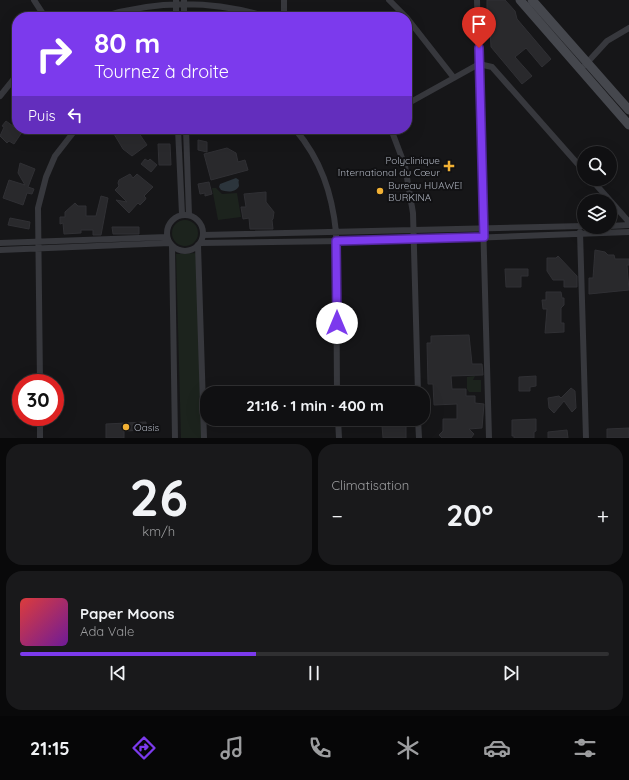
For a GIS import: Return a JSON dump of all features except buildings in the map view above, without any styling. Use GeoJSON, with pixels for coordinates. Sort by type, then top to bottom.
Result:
{"type":"FeatureCollection","features":[{"type":"Feature","properties":{"kind":"main road"},"geometry":{"type":"LineString","coordinates":[[520,0],[580,71],[628,116]]}},
{"type":"Feature","properties":{"kind":"main road"},"geometry":{"type":"LineString","coordinates":[[532,0],[587,62],[628,116]]}},
{"type":"Feature","properties":{"kind":"street"},"geometry":{"type":"LineString","coordinates":[[34,0],[42,12]]}},
{"type":"Feature","properties":{"kind":"street"},"geometry":{"type":"LineString","coordinates":[[176,0],[176,12]]}},
{"type":"Feature","properties":{"kind":"street"},"geometry":{"type":"LineString","coordinates":[[184,0],[184,12]]}},
{"type":"Feature","properties":{"kind":"street"},"geometry":{"type":"LineString","coordinates":[[120,12],[152,3],[184,0],[237,8],[251,12]]}},
{"type":"Feature","properties":{"kind":"street"},"geometry":{"type":"LineString","coordinates":[[284,0],[284,12]]}},
{"type":"Feature","properties":{"kind":"street"},"geometry":{"type":"LineString","coordinates":[[389,0],[401,12]]}},
{"type":"Feature","properties":{"kind":"street"},"geometry":{"type":"LineString","coordinates":[[477,0],[484,228],[488,438]]}},
{"type":"Feature","properties":{"kind":"street"},"geometry":{"type":"LineString","coordinates":[[412,24],[454,78]]}},
{"type":"Feature","properties":{"kind":"street"},"geometry":{"type":"LineString","coordinates":[[580,71],[607,41],[629,28]]}},
{"type":"Feature","properties":{"kind":"street"},"geometry":{"type":"LineString","coordinates":[[412,101],[479,64],[492,67],[577,163]]}},
{"type":"Feature","properties":{"kind":"street"},"geometry":{"type":"LineString","coordinates":[[0,96],[12,81]]}},
{"type":"Feature","properties":{"kind":"street"},"geometry":{"type":"LineString","coordinates":[[40,374],[37,242],[38,208],[46,177],[55,156],[72,134]]}},
{"type":"Feature","properties":{"kind":"street"},"geometry":{"type":"LineString","coordinates":[[178,134],[182,214]]}},
{"type":"Feature","properties":{"kind":"street"},"geometry":{"type":"LineString","coordinates":[[186,134],[189,215]]}},
{"type":"Feature","properties":{"kind":"street"},"geometry":{"type":"LineString","coordinates":[[299,134],[316,158],[326,181],[333,209],[336,232],[338,386]]}},
{"type":"Feature","properties":{"kind":"street"},"geometry":{"type":"LineString","coordinates":[[393,134],[407,173],[415,230],[418,386]]}},
{"type":"Feature","properties":{"kind":"street"},"geometry":{"type":"LineString","coordinates":[[597,186],[629,222]]}},
{"type":"Feature","properties":{"kind":"street"},"geometry":{"type":"LineString","coordinates":[[175,438],[171,245],[167,237],[167,229],[170,222],[175,217],[182,214],[189,215],[200,222],[203,235],[199,244],[204,438]]}},
{"type":"Feature","properties":{"kind":"street"},"geometry":{"type":"LineString","coordinates":[[617,226],[629,225]]}},
{"type":"Feature","properties":{"kind":"street"},"geometry":{"type":"LineString","coordinates":[[203,235],[577,226]]}},
{"type":"Feature","properties":{"kind":"street"},"geometry":{"type":"LineString","coordinates":[[617,232],[629,232]]}},
{"type":"Feature","properties":{"kind":"street"},"geometry":{"type":"LineString","coordinates":[[0,250],[171,245],[183,251],[190,250],[199,244],[415,240],[580,234],[586,438]]}},
{"type":"Feature","properties":{"kind":"street"},"geometry":{"type":"LineString","coordinates":[[0,243],[167,237]]}},
{"type":"Feature","properties":{"kind":"street"},"geometry":{"type":"LineString","coordinates":[[40,426],[40,438]]}},
{"type":"Feature","properties":{"kind":"street"},"geometry":{"type":"LineString","coordinates":[[338,426],[339,438]]}},
{"type":"Feature","properties":{"kind":"street"},"geometry":{"type":"LineString","coordinates":[[418,426],[419,438]]}},
{"type":"Feature","properties":{"kind":"shaded area"},"geometry":{"type":"Polygon","coordinates":[[[236,178],[239,180],[239,186],[236,190],[226,191],[221,190],[219,187],[220,184],[236,178]]]}},
{"type":"Feature","properties":{"kind":"shaded area"},"geometry":{"type":"Polygon","coordinates":[[[212,188],[216,188],[222,194],[237,193],[241,217],[218,220],[212,188]]]}},
{"type":"Feature","properties":{"kind":"shaded area"},"geometry":{"type":"Polygon","coordinates":[[[185,220],[194,224],[198,233],[194,242],[185,246],[176,242],[172,233],[176,224],[185,220]]]}},
{"type":"Feature","properties":{"kind":"shaded area"},"geometry":{"type":"Polygon","coordinates":[[[198,253],[201,386],[200,426],[202,426],[202,438],[181,438],[176,254],[198,253]]]}},
{"type":"Feature","properties":{"kind":"shaded area"},"geometry":{"type":"Polygon","coordinates":[[[475,376],[473,380],[481,380],[481,392],[469,392],[467,389],[467,377],[475,376]]]}},
{"type":"Feature","properties":{"kind":"place","name":"Polyclinique International du Cœur"},"geometry":{"type":"Point","coordinates":[449,166]}},
{"type":"Feature","properties":{"kind":"place","name":"Bureau HUAWEI BURKINA"},"geometry":{"type":"Point","coordinates":[380,191]}},
{"type":"Feature","properties":{"kind":"place","name":"Oasis"},"geometry":{"type":"Point","coordinates":[126,427]}},
{"type":"Feature","properties":{"kind":"route"},"geometry":{"type":"LineString","coordinates":[[337,323],[336,241],[484,237],[479,48]]}}]}
